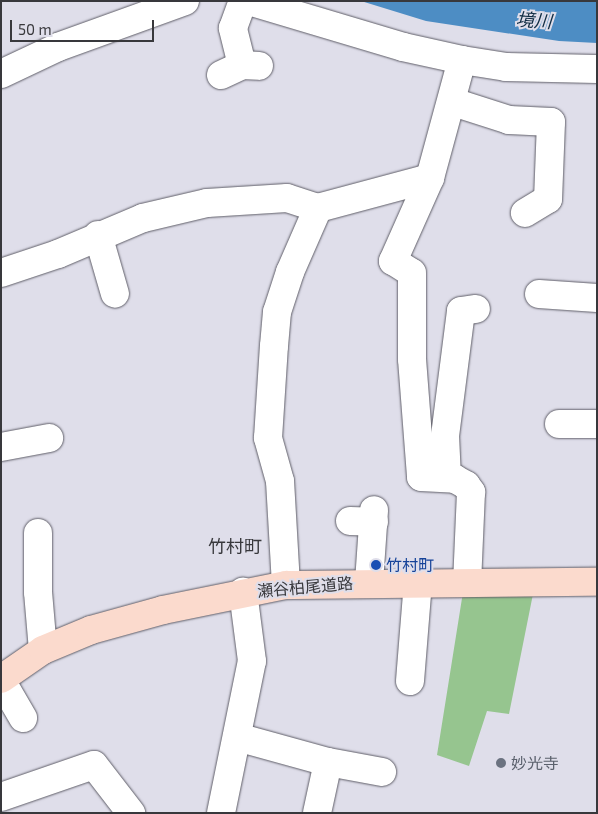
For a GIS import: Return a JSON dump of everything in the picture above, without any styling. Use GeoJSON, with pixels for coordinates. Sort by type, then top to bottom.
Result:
{"type":"FeatureCollection","features":[{"type":"Feature","properties":{"kind":"main road","name":"瀬谷柏尾道路"},"geometry":{"type":"LineString","coordinates":[[1,679],[43,650],[91,630],[243,592],[286,585],[369,582],[597,582]]}},
{"type":"Feature","properties":{"kind":"street"},"geometry":{"type":"LineString","coordinates":[[1,74],[58,47],[185,1]]}},
{"type":"Feature","properties":{"kind":"street"},"geometry":{"type":"LineString","coordinates":[[241,69],[233,28],[243,1]]}},
{"type":"Feature","properties":{"kind":"street"},"geometry":{"type":"LineString","coordinates":[[249,1],[403,47],[462,60],[523,68],[597,69]]}},
{"type":"Feature","properties":{"kind":"street"},"geometry":{"type":"LineString","coordinates":[[462,60],[453,102],[430,178],[393,261],[412,274],[412,359],[421,477],[447,478],[466,485],[471,492],[467,583]]}},
{"type":"Feature","properties":{"kind":"street"},"geometry":{"type":"LineString","coordinates":[[453,102],[509,120],[551,122],[555,196],[525,213]]}},
{"type":"Feature","properties":{"kind":"street"},"geometry":{"type":"LineString","coordinates":[[1,273],[58,254],[98,235],[143,218],[207,203],[287,198],[318,208],[430,178]]}},
{"type":"Feature","properties":{"kind":"street"},"geometry":{"type":"LineString","coordinates":[[286,585],[280,481],[268,438],[273,355],[277,312],[290,272],[318,208]]}},
{"type":"Feature","properties":{"kind":"street"},"geometry":{"type":"LineString","coordinates":[[98,235],[115,294]]}},
{"type":"Feature","properties":{"kind":"street"},"geometry":{"type":"LineString","coordinates":[[539,294],[597,298]]}},
{"type":"Feature","properties":{"kind":"street"},"geometry":{"type":"LineString","coordinates":[[447,478],[445,436],[461,311],[476,309]]}},
{"type":"Feature","properties":{"kind":"street"},"geometry":{"type":"LineString","coordinates":[[559,424],[597,424]]}},
{"type":"Feature","properties":{"kind":"street"},"geometry":{"type":"LineString","coordinates":[[1,447],[49,438]]}},
{"type":"Feature","properties":{"kind":"street"},"geometry":{"type":"LineString","coordinates":[[366,518],[369,582]]}},
{"type":"Feature","properties":{"kind":"street"},"geometry":{"type":"LineString","coordinates":[[38,533],[38,592],[43,650]]}},
{"type":"Feature","properties":{"kind":"street"},"geometry":{"type":"LineString","coordinates":[[410,681],[418,582]]}},
{"type":"Feature","properties":{"kind":"street"},"geometry":{"type":"LineString","coordinates":[[221,813],[252,661],[243,592]]}},
{"type":"Feature","properties":{"kind":"street"},"geometry":{"type":"LineString","coordinates":[[1,679],[23,718]]}},
{"type":"Feature","properties":{"kind":"street"},"geometry":{"type":"LineString","coordinates":[[238,737],[328,762],[382,772]]}},
{"type":"Feature","properties":{"kind":"street"},"geometry":{"type":"LineString","coordinates":[[317,813],[328,762]]}},
{"type":"Feature","properties":{"kind":"street"},"geometry":{"type":"LineString","coordinates":[[1,797],[94,765],[131,813]]}},
{"type":"Feature","properties":{"kind":"green space"},"geometry":{"type":"Polygon","coordinates":[[[463,592],[533,594],[509,714],[487,711],[469,766],[437,755],[463,592]]]}},
{"type":"Feature","properties":{"kind":"water","name":"境川"},"geometry":{"type":"Polygon","coordinates":[[[361,1],[597,1],[597,43],[559,41],[426,21],[361,1]]]}},
{"type":"Feature","properties":{"kind":"place","name":"竹村町"},"geometry":{"type":"Point","coordinates":[376,565]}},
{"type":"Feature","properties":{"kind":"place","name":"妙光寺"},"geometry":{"type":"Point","coordinates":[501,763]}},
{"type":"Feature","properties":{"kind":"district","name":"竹村町"},"geometry":{"type":"Point","coordinates":[235,546]}}]}
